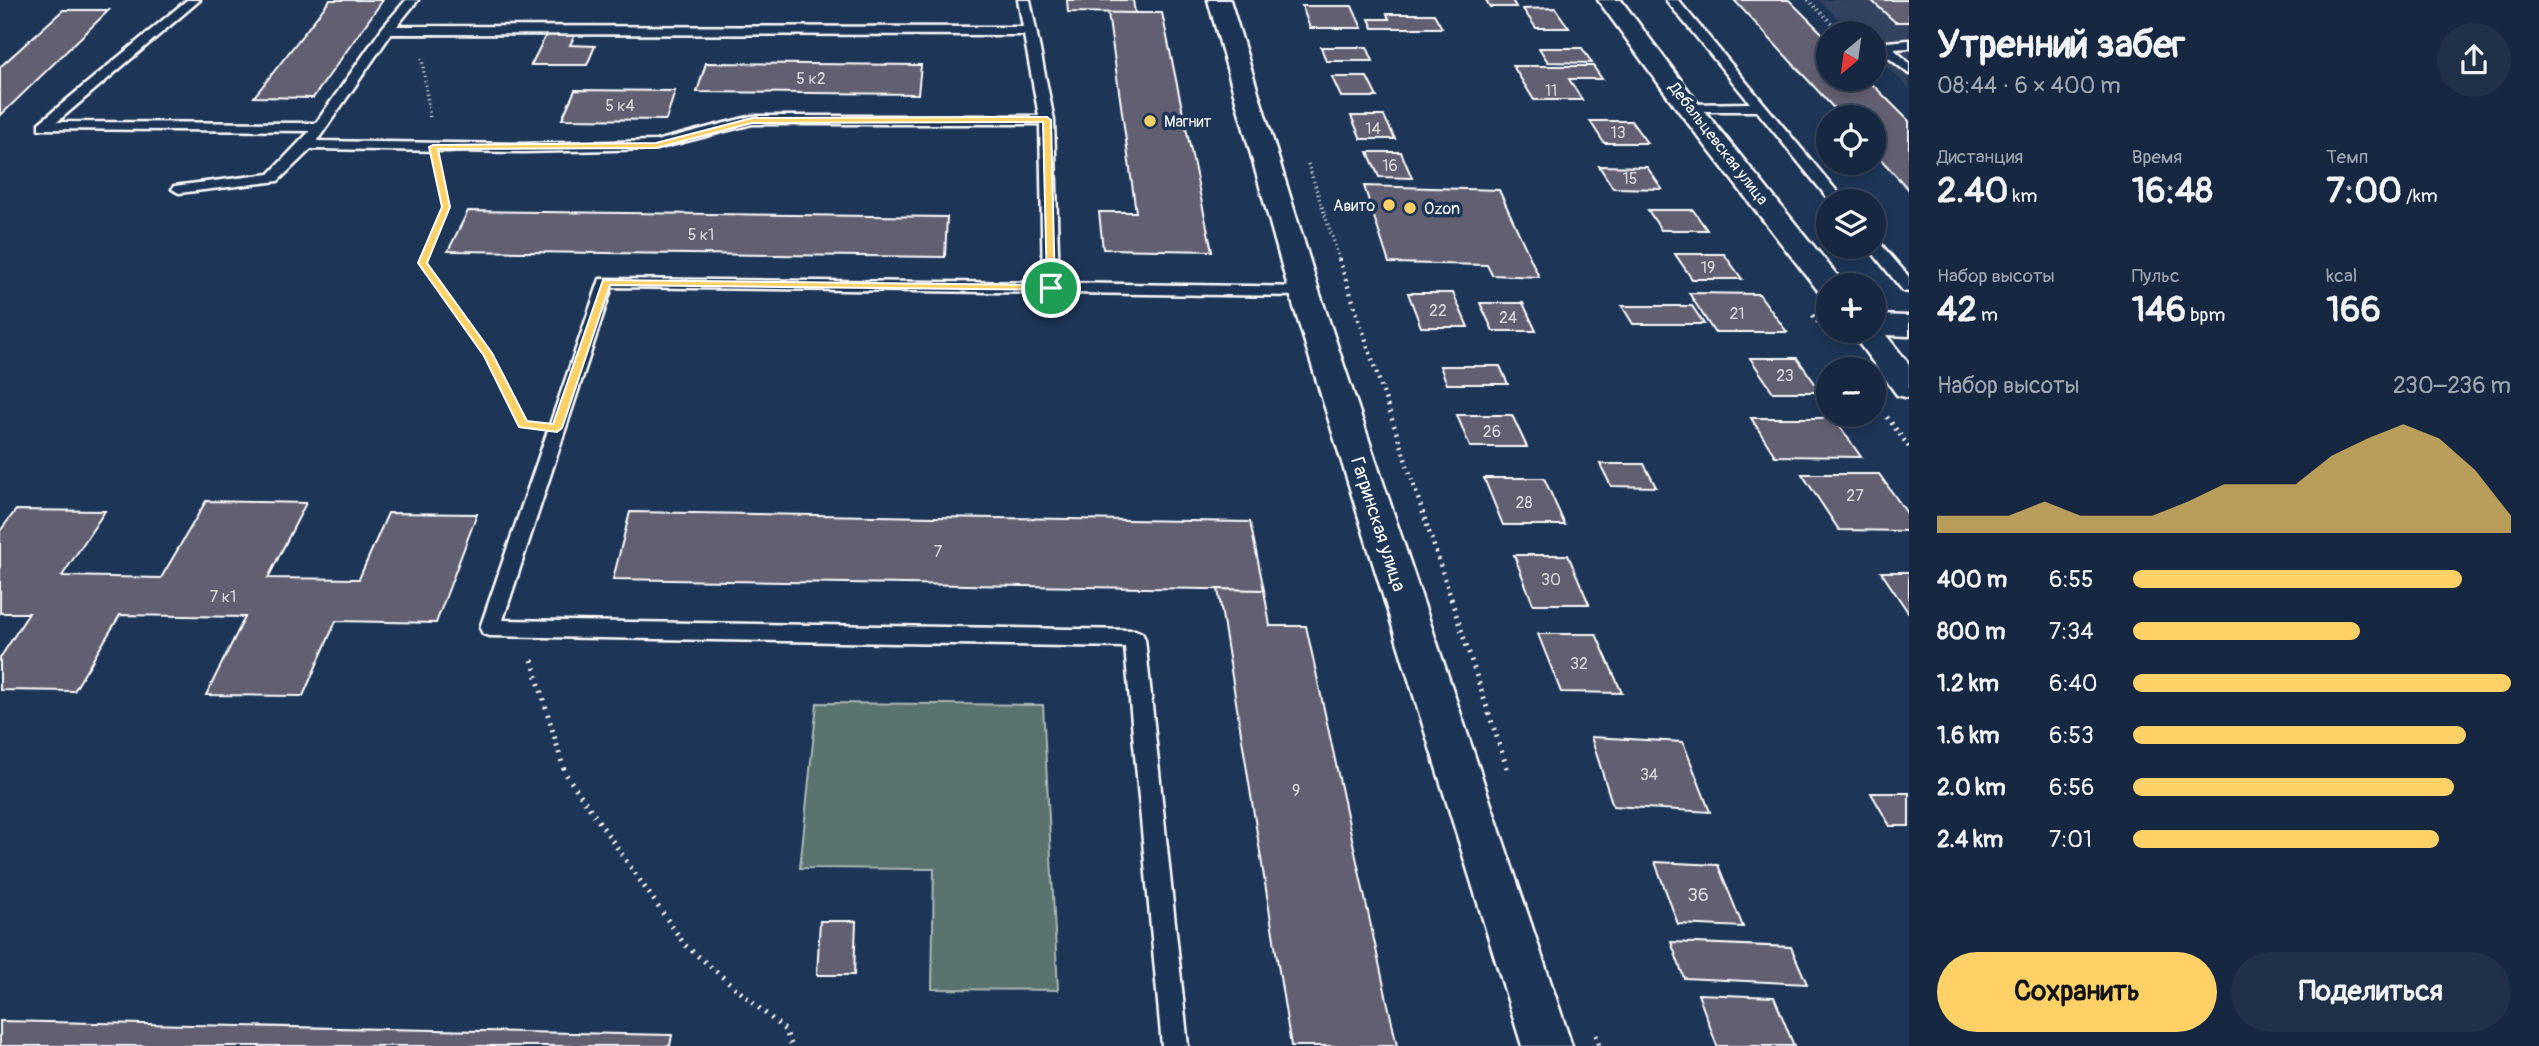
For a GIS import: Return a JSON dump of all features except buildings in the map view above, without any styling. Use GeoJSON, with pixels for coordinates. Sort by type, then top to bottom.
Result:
{"type":"FeatureCollection","features":[{"type":"Feature","properties":{"kind":"street","name":"Гагринская улица"},"geometry":{"type":"LineString","coordinates":[[1219,0],[1304,291],[1547,1046]]}},
{"type":"Feature","properties":{"kind":"street","name":"Дебальцевская улица"},"geometry":{"type":"LineString","coordinates":[[1609,0],[1689,108],[1820,273]]}},
{"type":"Feature","properties":{"kind":"street"},"geometry":{"type":"LineString","coordinates":[[1886,326],[1909,326]]}},
{"type":"Feature","properties":{"kind":"street"},"geometry":{"type":"LineString","coordinates":[[1875,343],[1909,387]]}},
{"type":"Feature","properties":{"kind":"lane"},"geometry":{"type":"LineString","coordinates":[[194,0],[44,126],[320,127]]}},
{"type":"Feature","properties":{"kind":"lane"},"geometry":{"type":"LineString","coordinates":[[179,189],[273,178],[307,145],[387,30],[412,0]]}},
{"type":"Feature","properties":{"kind":"lane"},"geometry":{"type":"LineString","coordinates":[[1024,0],[1047,120],[1051,288]]}},
{"type":"Feature","properties":{"kind":"lane"},"geometry":{"type":"LineString","coordinates":[[1672,0],[1828,189]]}},
{"type":"Feature","properties":{"kind":"lane"},"geometry":{"type":"LineString","coordinates":[[387,30],[1030,31]]}},
{"type":"Feature","properties":{"kind":"lane"},"geometry":{"type":"LineString","coordinates":[[1909,44],[1887,46],[1888,51],[1909,70]]}},
{"type":"Feature","properties":{"kind":"lane"},"geometry":{"type":"LineString","coordinates":[[1689,108],[1761,107]]}},
{"type":"Feature","properties":{"kind":"lane"},"geometry":{"type":"LineString","coordinates":[[307,145],[656,145],[752,120],[1047,120]]}},
{"type":"Feature","properties":{"kind":"lane"},"geometry":{"type":"LineString","coordinates":[[1886,259],[1909,287]]}},
{"type":"Feature","properties":{"kind":"lane"},"geometry":{"type":"LineString","coordinates":[[1175,1046],[1135,639],[489,628],[606,282],[1304,291]]}},
{"type":"Feature","properties":{"kind":"path"},"geometry":{"type":"LineString","coordinates":[[1808,0],[1830,21]]}},
{"type":"Feature","properties":{"kind":"path"},"geometry":{"type":"LineString","coordinates":[[418,30],[433,147],[446,207],[422,263],[488,355],[523,424],[557,428]]}},
{"type":"Feature","properties":{"kind":"path"},"geometry":{"type":"LineString","coordinates":[[1307,160],[1512,782]]}},
{"type":"Feature","properties":{"kind":"path"},"geometry":{"type":"LineString","coordinates":[[1886,416],[1909,447]]}},
{"type":"Feature","properties":{"kind":"path"},"geometry":{"type":"LineString","coordinates":[[522,629],[565,773],[685,945],[785,1030],[792,1046]]}},
{"type":"Feature","properties":{"kind":"path"},"geometry":{"type":"LineString","coordinates":[[1595,1033],[1599,1046]]}},
{"type":"Feature","properties":{"kind":"shaded area"},"geometry":{"type":"Polygon","coordinates":[[[1819,0],[1909,0],[1909,88],[1886,66],[1886,21],[1841,21],[1819,0]]]}},
{"type":"Feature","properties":{"kind":"green space"},"geometry":{"type":"Polygon","coordinates":[[[817,703],[1043,705],[1058,990],[932,989],[934,869],[800,868],[817,703]]]}},
{"type":"Feature","properties":{"kind":"place","name":"Магнит"},"geometry":{"type":"Point","coordinates":[1150,121]}},
{"type":"Feature","properties":{"kind":"place","name":"Авито"},"geometry":{"type":"Point","coordinates":[1389,205]}},
{"type":"Feature","properties":{"kind":"place","name":"Ozon"},"geometry":{"type":"Point","coordinates":[1410,208]}},
{"type":"Feature","properties":{"kind":"route"},"geometry":{"type":"LineString","coordinates":[[752,120],[1047,120],[1051,288],[606,282],[557,428],[523,424],[488,355],[422,263],[446,207],[433,147],[656,145],[752,120]]}}]}
